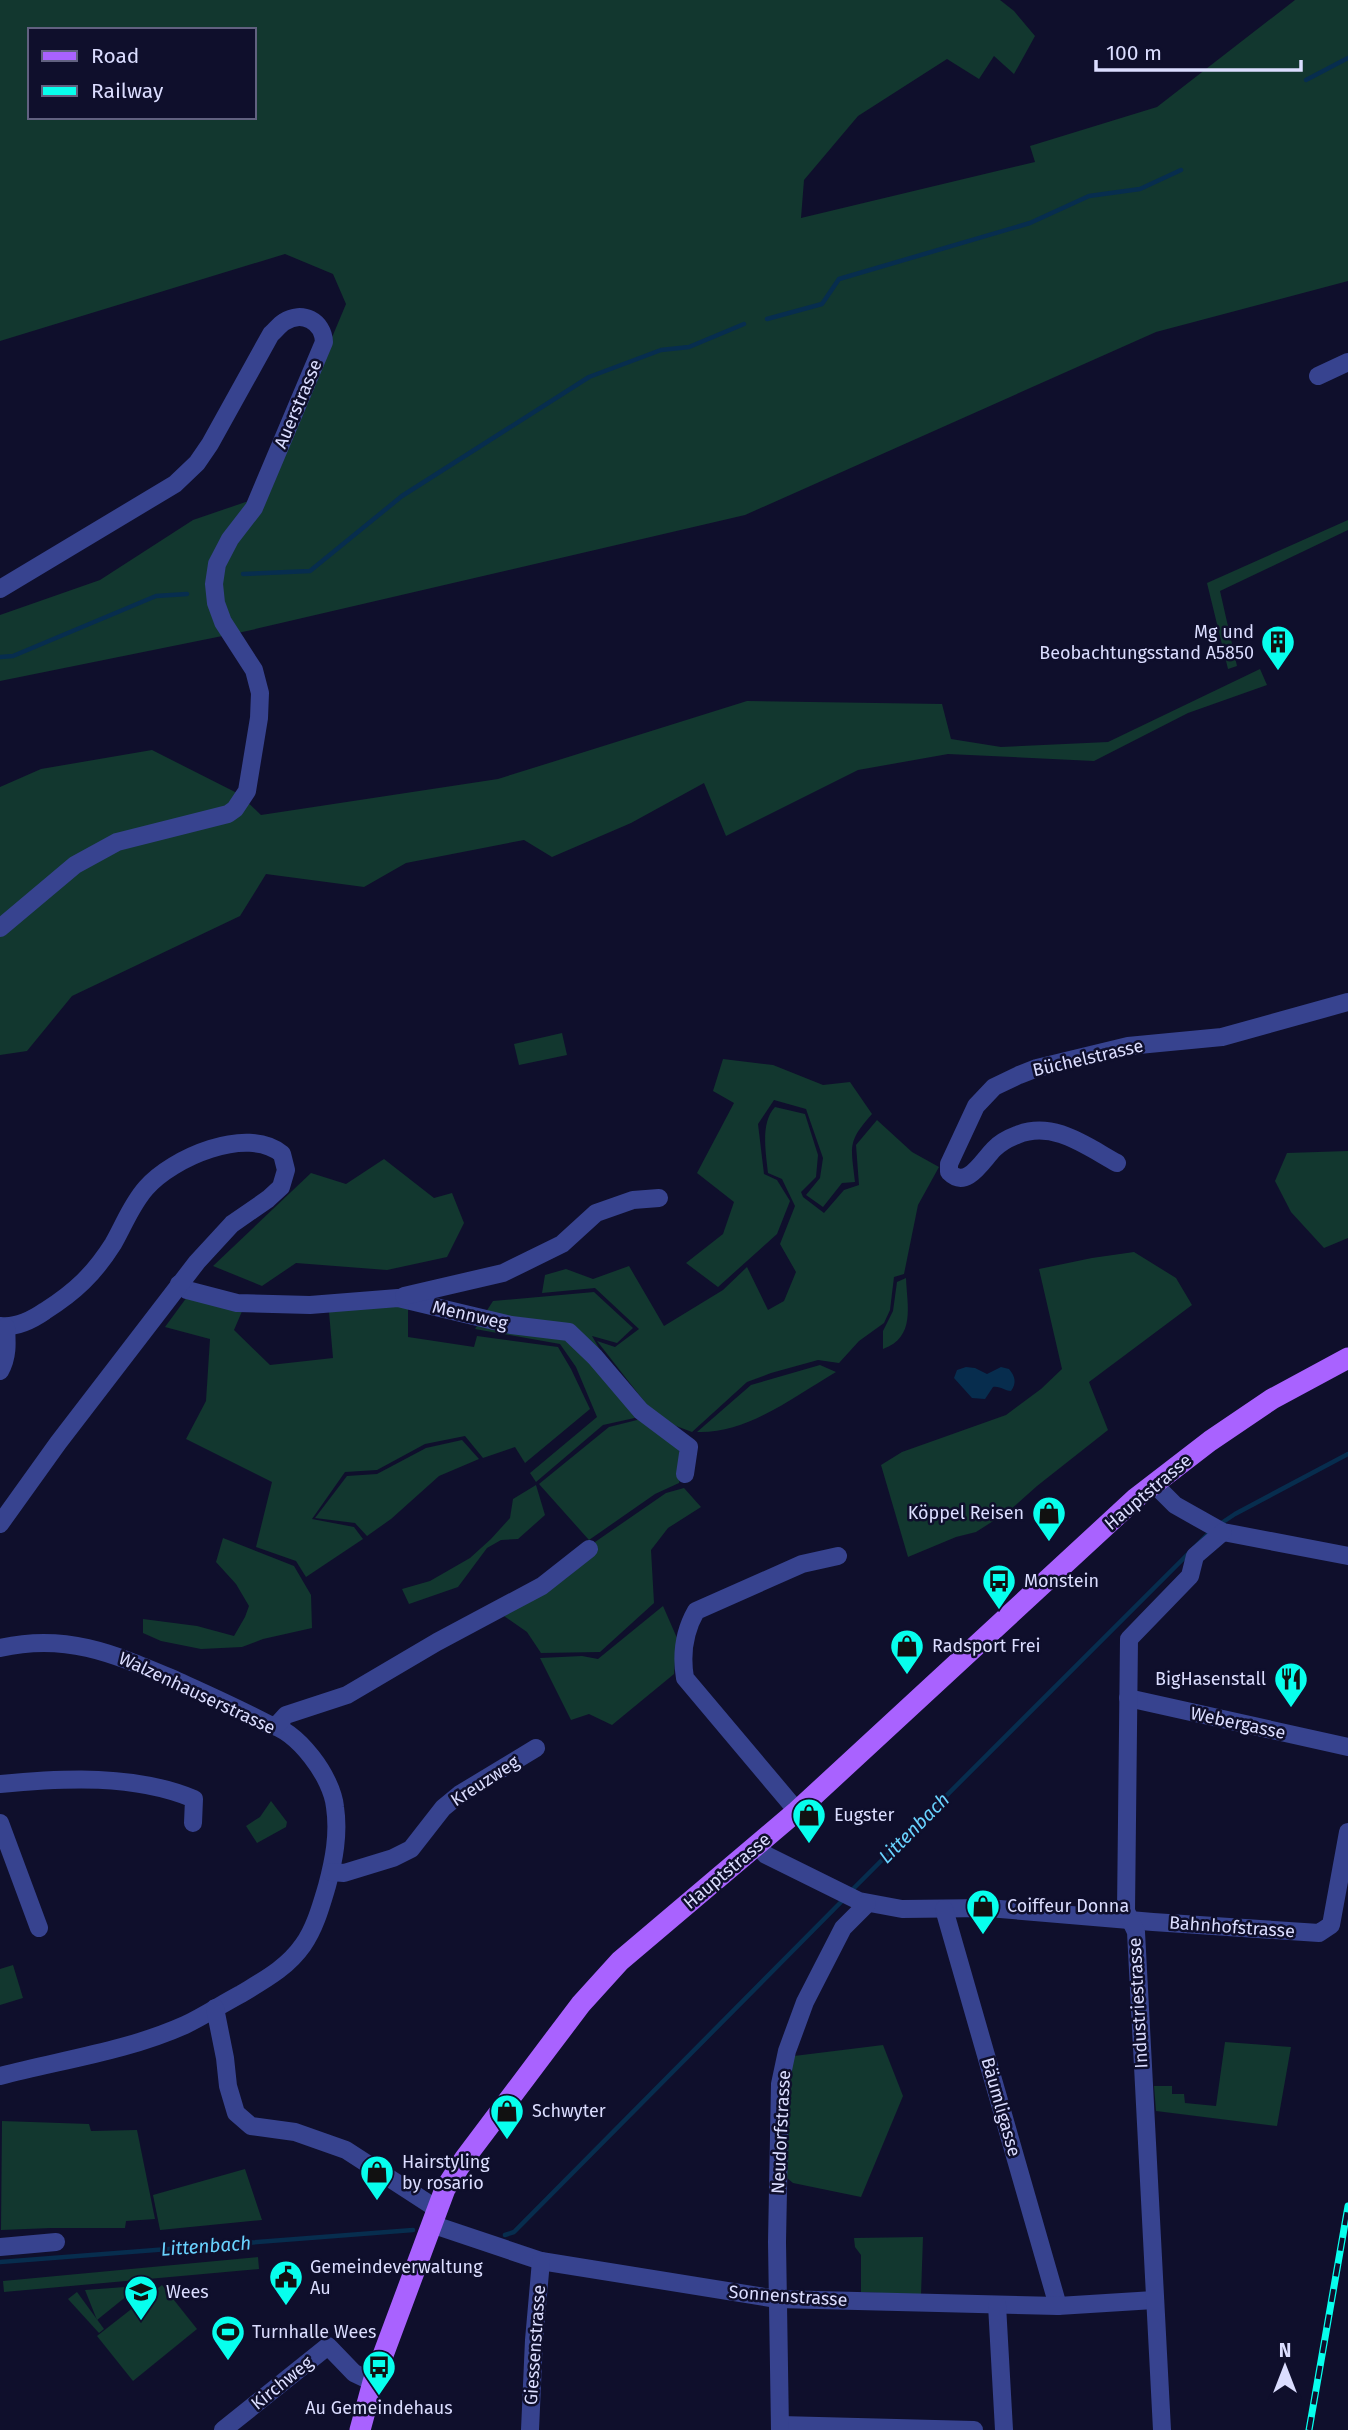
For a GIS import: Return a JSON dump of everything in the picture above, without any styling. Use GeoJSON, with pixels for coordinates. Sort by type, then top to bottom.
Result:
{"type":"FeatureCollection","features":[{"type":"Feature","properties":{"kind":"main road","name":"Hauptstrasse"},"geometry":{"type":"LineString","coordinates":[[360,2430],[373,2382],[445,2189],[464,2158],[581,2004],[620,1961],[758,1846],[1154,1484],[1210,1441],[1272,1399],[1348,1358]]}},
{"type":"Feature","properties":{"kind":"street","name":"Auerstrasse"},"geometry":{"type":"LineString","coordinates":[[0,589],[175,484],[197,463],[210,444],[271,334],[285,321],[301,317],[318,324],[323,332],[324,342],[254,508],[230,539],[217,564],[214,584],[216,603],[223,622],[254,670],[260,693],[259,719],[247,791],[235,809],[219,818],[117,842],[75,865],[0,928]]}},
{"type":"Feature","properties":{"kind":"street"},"geometry":{"type":"LineString","coordinates":[[1318,376],[1348,362]]}},
{"type":"Feature","properties":{"kind":"street","name":"Büchelstrasse"},"geometry":{"type":"LineString","coordinates":[[1117,1163],[1057,1131],[1042,1130],[1019,1134],[1006,1140],[996,1147],[972,1174],[962,1179],[949,1172],[949,1164],[976,1106],[994,1087],[1019,1075],[1037,1068],[1128,1046],[1222,1037],[1348,1002]]}},
{"type":"Feature","properties":{"kind":"street"},"geometry":{"type":"LineString","coordinates":[[0,1371],[7,1346],[3,1327],[19,1325],[38,1316],[75,1292],[97,1268],[129,1211],[148,1185],[173,1166],[230,1143],[260,1143],[276,1149],[285,1161],[286,1170],[281,1187],[232,1224],[179,1284],[0,1524]]}},
{"type":"Feature","properties":{"kind":"street"},"geometry":{"type":"LineString","coordinates":[[398,1298],[503,1273],[562,1244],[596,1213],[633,1200],[659,1198]]}},
{"type":"Feature","properties":{"kind":"street","name":"Mennweg"},"geometry":{"type":"LineString","coordinates":[[179,1284],[187,1290],[237,1303],[310,1305],[398,1298],[511,1325],[569,1332],[596,1357],[641,1411],[689,1447],[685,1474]]}},
{"type":"Feature","properties":{"kind":"street"},"geometry":{"type":"LineString","coordinates":[[1154,1484],[1175,1505],[1215,1528],[1348,1556]]}},
{"type":"Feature","properties":{"kind":"street","name":"Industriestrasse"},"geometry":{"type":"LineString","coordinates":[[1162,2430],[1136,1932],[1126,1911],[1129,1639],[1189,1576],[1195,1556],[1215,1528]]}},
{"type":"Feature","properties":{"kind":"street"},"geometry":{"type":"LineString","coordinates":[[276,1726],[286,1715],[347,1695],[437,1642],[542,1586],[589,1549]]}},
{"type":"Feature","properties":{"kind":"street"},"geometry":{"type":"LineString","coordinates":[[797,1811],[685,1678],[682,1662],[687,1626],[696,1611],[802,1564],[838,1556]]}},
{"type":"Feature","properties":{"kind":"street","name":"Walzenhauserstrasse"},"geometry":{"type":"LineString","coordinates":[[0,1648],[43,1643],[89,1647],[120,1656],[276,1726],[316,1761],[329,1783],[335,1803],[337,1827],[331,1872],[320,1911],[304,1944],[289,1962],[270,1977],[186,2025],[144,2041],[0,2076]]}},
{"type":"Feature","properties":{"kind":"street","name":"Webergasse"},"geometry":{"type":"LineString","coordinates":[[1128,1698],[1348,1747]]}},
{"type":"Feature","properties":{"kind":"street","name":"Kreuzweg"},"geometry":{"type":"LineString","coordinates":[[331,1872],[344,1873],[393,1858],[411,1849],[443,1808],[536,1748]]}},
{"type":"Feature","properties":{"kind":"street"},"geometry":{"type":"LineString","coordinates":[[0,1784],[63,1779],[140,1783],[194,1798],[193,1823]]}},
{"type":"Feature","properties":{"kind":"street"},"geometry":{"type":"LineString","coordinates":[[0,1823],[38,1928]]}},
{"type":"Feature","properties":{"kind":"street","name":"Bahnhofstrasse"},"geometry":{"type":"LineString","coordinates":[[758,1846],[766,1855],[863,1903],[902,1909],[988,1908],[1319,1933],[1331,1925],[1348,1832]]}},
{"type":"Feature","properties":{"kind":"street","name":"Neudorfstrasse"},"geometry":{"type":"LineString","coordinates":[[780,2428],[777,2299],[780,2084],[787,2051],[805,2002],[842,1928],[863,1903]]}},
{"type":"Feature","properties":{"kind":"street","name":"Bäumligasse"},"geometry":{"type":"LineString","coordinates":[[944,1909],[1058,2305]]}},
{"type":"Feature","properties":{"kind":"street","name":"Sonnenstrasse"},"geometry":{"type":"LineString","coordinates":[[215,2008],[228,2086],[236,2113],[251,2126],[295,2132],[346,2150],[434,2217],[541,2261],[777,2299],[997,2305],[1154,2300]]}},
{"type":"Feature","properties":{"kind":"street"},"geometry":{"type":"LineString","coordinates":[[0,2247],[56,2242]]}},
{"type":"Feature","properties":{"kind":"street","name":"Giessenstrasse"},"geometry":{"type":"LineString","coordinates":[[530,2430],[541,2261]]}},
{"type":"Feature","properties":{"kind":"street"},"geometry":{"type":"LineString","coordinates":[[997,2305],[1004,2430]]}},
{"type":"Feature","properties":{"kind":"street","name":"Kirchweg"},"geometry":{"type":"LineString","coordinates":[[223,2430],[328,2346],[354,2373],[373,2382]]}},
{"type":"Feature","properties":{"kind":"street"},"geometry":{"type":"LineString","coordinates":[[780,2428],[974,2430]]}},
{"type":"Feature","properties":{"kind":"green space"},"geometry":{"type":"Polygon","coordinates":[[[0,0],[1000,0],[1014,11],[1035,36],[1014,74],[994,56],[979,79],[947,59],[858,116],[804,180],[801,218],[1035,162],[1030,146],[1157,107],[1295,0],[1348,0],[1348,281],[1156,332],[745,515],[247,631],[0,681],[0,615],[100,580],[193,520],[266,495],[346,304],[333,274],[285,254],[0,341],[0,0]]]}},
{"type":"Feature","properties":{"kind":"green space"},"geometry":{"type":"Polygon","coordinates":[[[1348,520],[1348,530],[1220,591],[1237,666],[1228,669],[1207,583],[1348,520]]]}},
{"type":"Feature","properties":{"kind":"green space"},"geometry":{"type":"Polygon","coordinates":[[[1260,669],[1267,685],[1188,713],[1094,761],[948,754],[858,770],[726,836],[704,783],[631,823],[552,857],[524,840],[406,863],[364,887],[266,874],[240,916],[72,996],[27,1051],[0,1055],[0,787],[41,769],[152,750],[239,794],[261,815],[498,779],[747,701],[942,704],[951,739],[1001,747],[1108,742],[1260,669]]]}},
{"type":"Feature","properties":{"kind":"green space"},"geometry":{"type":"Polygon","coordinates":[[[562,1033],[567,1055],[519,1065],[514,1044],[562,1033]]]}},
{"type":"Feature","properties":{"kind":"green space"},"geometry":{"type":"Polygon","coordinates":[[[723,1059],[773,1065],[823,1085],[850,1082],[872,1114],[858,1131],[853,1145],[855,1182],[842,1183],[823,1207],[806,1195],[820,1178],[823,1158],[806,1109],[774,1100],[758,1124],[764,1174],[777,1180],[790,1201],[777,1234],[718,1287],[686,1263],[723,1234],[734,1202],[697,1173],[734,1103],[713,1091],[723,1059]]]}},
{"type":"Feature","properties":{"kind":"green space"},"geometry":{"type":"Polygon","coordinates":[[[775,1107],[805,1114],[818,1155],[816,1177],[801,1192],[803,1197],[824,1213],[844,1190],[859,1185],[856,1145],[877,1120],[912,1152],[939,1167],[918,1205],[904,1274],[894,1277],[890,1310],[884,1323],[859,1341],[839,1363],[818,1360],[747,1382],[692,1432],[671,1424],[647,1405],[597,1341],[615,1347],[639,1329],[595,1288],[542,1293],[545,1275],[566,1269],[593,1279],[629,1266],[664,1326],[723,1290],[747,1267],[768,1310],[784,1301],[796,1272],[780,1244],[795,1206],[782,1179],[768,1173],[766,1130],[767,1121],[775,1107]]]}},
{"type":"Feature","properties":{"kind":"green space"},"geometry":{"type":"Polygon","coordinates":[[[1348,1151],[1348,1238],[1324,1248],[1291,1212],[1275,1181],[1287,1153],[1348,1151]]]}},
{"type":"Feature","properties":{"kind":"green space"},"geometry":{"type":"Polygon","coordinates":[[[384,1159],[434,1198],[452,1193],[464,1223],[447,1257],[387,1270],[296,1263],[262,1286],[213,1266],[311,1173],[346,1184],[384,1159]]]}},
{"type":"Feature","properties":{"kind":"green space"},"geometry":{"type":"Polygon","coordinates":[[[1134,1252],[1176,1278],[1192,1305],[1089,1382],[1108,1430],[1009,1511],[976,1532],[956,1537],[908,1557],[881,1465],[902,1452],[1006,1415],[1041,1389],[1062,1369],[1039,1269],[1134,1252]]]}},
{"type":"Feature","properties":{"kind":"green space"},"geometry":{"type":"Polygon","coordinates":[[[906,1278],[908,1310],[905,1329],[894,1344],[883,1349],[883,1331],[893,1311],[897,1282],[906,1278]]]}},
{"type":"Feature","properties":{"kind":"green space"},"geometry":{"type":"Polygon","coordinates":[[[594,1292],[633,1328],[617,1343],[592,1336],[639,1417],[603,1425],[536,1482],[530,1473],[597,1417],[576,1367],[560,1344],[475,1329],[493,1301],[594,1292]]]}},
{"type":"Feature","properties":{"kind":"green space"},"geometry":{"type":"Polygon","coordinates":[[[187,1297],[243,1309],[234,1330],[270,1365],[333,1358],[329,1312],[392,1305],[408,1307],[408,1337],[474,1347],[477,1336],[558,1347],[590,1409],[525,1463],[515,1447],[483,1458],[465,1436],[425,1444],[377,1470],[345,1472],[312,1519],[354,1527],[363,1539],[306,1577],[296,1561],[256,1547],[272,1482],[186,1439],[206,1401],[210,1339],[165,1327],[187,1297]]]}},
{"type":"Feature","properties":{"kind":"green space"},"geometry":{"type":"Polygon","coordinates":[[[820,1365],[836,1372],[752,1420],[716,1431],[697,1432],[751,1385],[820,1365]]]}},
{"type":"Feature","properties":{"kind":"green space"},"geometry":{"type":"Polygon","coordinates":[[[641,1419],[678,1448],[684,1465],[679,1483],[655,1494],[589,1540],[539,1484],[609,1427],[641,1419]]]}},
{"type":"Feature","properties":{"kind":"green space"},"geometry":{"type":"Polygon","coordinates":[[[462,1440],[479,1459],[439,1476],[391,1519],[367,1536],[355,1523],[315,1518],[347,1476],[377,1474],[426,1448],[462,1440]]]}},
{"type":"Feature","properties":{"kind":"green space"},"geometry":{"type":"Polygon","coordinates":[[[536,1485],[545,1515],[518,1539],[501,1540],[487,1548],[458,1587],[409,1604],[402,1589],[430,1581],[470,1558],[510,1518],[513,1499],[536,1485]]]}},
{"type":"Feature","properties":{"kind":"green space"},"geometry":{"type":"Polygon","coordinates":[[[684,1488],[701,1507],[668,1528],[651,1550],[654,1603],[600,1652],[541,1653],[527,1632],[504,1616],[571,1575],[591,1553],[595,1542],[666,1493],[684,1488]]]}},
{"type":"Feature","properties":{"kind":"green space"},"geometry":{"type":"Polygon","coordinates":[[[223,1538],[294,1566],[311,1595],[312,1628],[263,1639],[242,1647],[201,1649],[161,1641],[143,1633],[143,1619],[197,1626],[234,1636],[249,1606],[236,1584],[216,1562],[223,1538]]]}},
{"type":"Feature","properties":{"kind":"green space"},"geometry":{"type":"Polygon","coordinates":[[[663,1606],[677,1638],[674,1674],[612,1725],[589,1714],[571,1720],[540,1658],[582,1656],[598,1659],[663,1606]]]}},
{"type":"Feature","properties":{"kind":"green space"},"geometry":{"type":"Polygon","coordinates":[[[271,1801],[287,1822],[286,1827],[257,1843],[246,1826],[260,1817],[271,1801]]]}},
{"type":"Feature","properties":{"kind":"green space"},"geometry":{"type":"Polygon","coordinates":[[[13,1965],[23,1998],[0,2005],[0,1969],[13,1965]]]}},
{"type":"Feature","properties":{"kind":"green space"},"geometry":{"type":"Polygon","coordinates":[[[1225,2042],[1291,2047],[1277,2126],[1156,2111],[1154,2086],[1172,2086],[1172,2094],[1184,2094],[1185,2103],[1216,2106],[1225,2042]]]}},
{"type":"Feature","properties":{"kind":"green space"},"geometry":{"type":"Polygon","coordinates":[[[883,2045],[903,2096],[861,2197],[793,2183],[786,2177],[786,2083],[794,2056],[883,2045]]]}},
{"type":"Feature","properties":{"kind":"green space"},"geometry":{"type":"Polygon","coordinates":[[[2,2121],[89,2124],[91,2131],[137,2130],[155,2219],[126,2221],[125,2228],[1,2230],[2,2121]]]}},
{"type":"Feature","properties":{"kind":"green space"},"geometry":{"type":"Polygon","coordinates":[[[245,2169],[262,2220],[160,2230],[153,2195],[245,2169]]]}},
{"type":"Feature","properties":{"kind":"green space"},"geometry":{"type":"Polygon","coordinates":[[[923,2237],[921,2295],[861,2292],[861,2255],[855,2247],[854,2238],[923,2237]]]}},
{"type":"Feature","properties":{"kind":"green space"},"geometry":{"type":"Polygon","coordinates":[[[258,2257],[259,2269],[4,2292],[3,2281],[258,2257]]]}},
{"type":"Feature","properties":{"kind":"green space"},"geometry":{"type":"Polygon","coordinates":[[[162,2285],[197,2329],[133,2381],[97,2336],[162,2285]]]}},
{"type":"Feature","properties":{"kind":"green space"},"geometry":{"type":"Polygon","coordinates":[[[125,2287],[128,2295],[97,2320],[85,2290],[125,2287]]]}},
{"type":"Feature","properties":{"kind":"green space"},"geometry":{"type":"Polygon","coordinates":[[[77,2292],[104,2329],[99,2333],[68,2299],[77,2292]]]}},
{"type":"Feature","properties":{"kind":"water"},"geometry":{"type":"Polygon","coordinates":[[[966,1367],[987,1374],[1001,1367],[1009,1369],[1013,1374],[1013,1388],[1011,1391],[993,1387],[985,1399],[972,1398],[954,1378],[957,1370],[966,1367]]]}},
{"type":"Feature","properties":{"kind":"waterway"},"geometry":{"type":"LineString","coordinates":[[1306,80],[1348,58]]}},
{"type":"Feature","properties":{"kind":"waterway"},"geometry":{"type":"LineString","coordinates":[[767,319],[822,304],[839,279],[1030,223],[1089,196],[1140,189],[1181,170]]}},
{"type":"Feature","properties":{"kind":"waterway"},"geometry":{"type":"LineString","coordinates":[[243,574],[310,571],[402,496],[589,377],[661,350],[689,347],[744,324]]}},
{"type":"Feature","properties":{"kind":"waterway"},"geometry":{"type":"LineString","coordinates":[[0,657],[13,656],[156,596],[187,594]]}},
{"type":"Feature","properties":{"kind":"waterway","name":"Littenbach"},"geometry":{"type":"LineString","coordinates":[[1220,1524],[1348,1454]]}},
{"type":"Feature","properties":{"kind":"waterway","name":"Littenbach"},"geometry":{"type":"LineString","coordinates":[[850,1892],[1210,1532]]}},
{"type":"Feature","properties":{"kind":"waterway","name":"Littenbach"},"geometry":{"type":"LineString","coordinates":[[505,2235],[514,2232],[844,1899]]}},
{"type":"Feature","properties":{"kind":"waterway","name":"Littenbach"},"geometry":{"type":"LineString","coordinates":[[0,2262],[413,2230]]}},
{"type":"Feature","properties":{"kind":"railway"},"geometry":{"type":"LineString","coordinates":[[1309,2430],[1348,2206]]}},
{"type":"Feature","properties":{"kind":"place","name":"Mg und Beobachtungsstand A5850"},"geometry":{"type":"Point","coordinates":[1278,672]}},
{"type":"Feature","properties":{"kind":"place","name":"Köppel Reisen"},"geometry":{"type":"Point","coordinates":[1049,1543]}},
{"type":"Feature","properties":{"kind":"place","name":"Monstein"},"geometry":{"type":"Point","coordinates":[999,1611]}},
{"type":"Feature","properties":{"kind":"place","name":"Radsport Frei"},"geometry":{"type":"Point","coordinates":[907,1676]}},
{"type":"Feature","properties":{"kind":"place","name":"BigHasenstall"},"geometry":{"type":"Point","coordinates":[1291,1709]}},
{"type":"Feature","properties":{"kind":"place","name":"Eugster"},"geometry":{"type":"Point","coordinates":[809,1845]}},
{"type":"Feature","properties":{"kind":"place","name":"Coiffeur Donna"},"geometry":{"type":"Point","coordinates":[983,1936]}},
{"type":"Feature","properties":{"kind":"place","name":"Schwyter"},"geometry":{"type":"Point","coordinates":[507,2141]}},
{"type":"Feature","properties":{"kind":"place","name":"Hairstyling by rosario"},"geometry":{"type":"Point","coordinates":[377,2202]}},
{"type":"Feature","properties":{"kind":"place","name":"Gemeindeverwaltung Au"},"geometry":{"type":"Point","coordinates":[286,2307]}},
{"type":"Feature","properties":{"kind":"place","name":"Wees"},"geometry":{"type":"Point","coordinates":[141,2322]}},
{"type":"Feature","properties":{"kind":"place","name":"Turnhalle Wees"},"geometry":{"type":"Point","coordinates":[228,2362]}},
{"type":"Feature","properties":{"kind":"place","name":"Au Gemeindehaus"},"geometry":{"type":"Point","coordinates":[379,2397]}}]}
